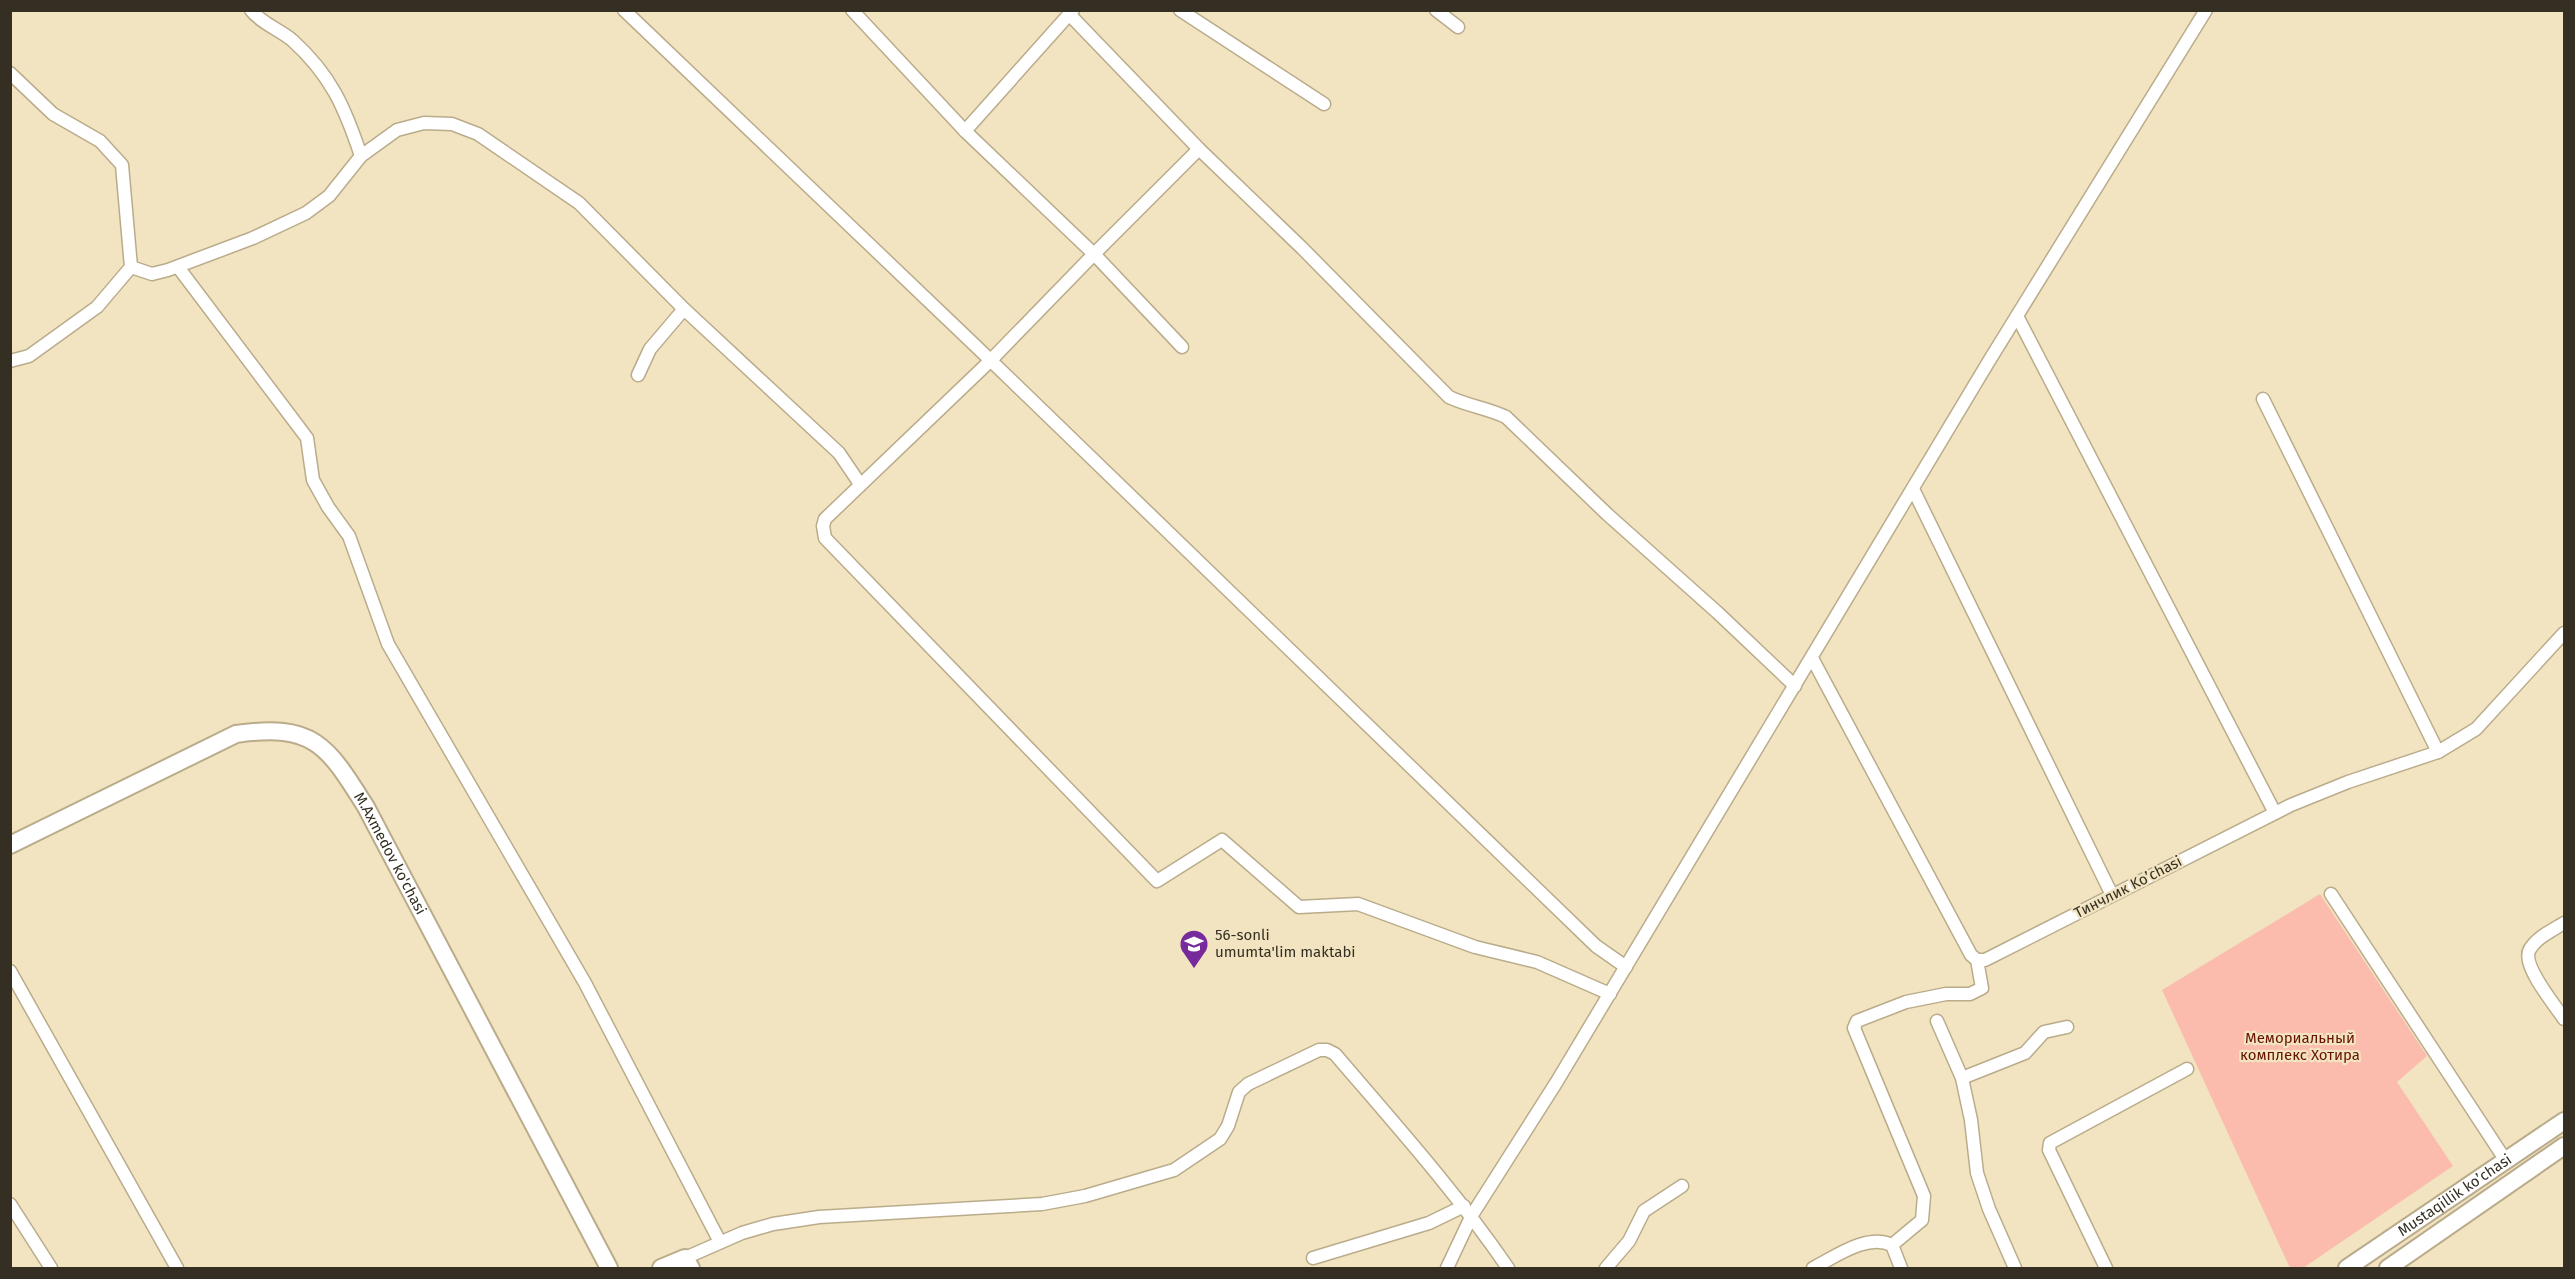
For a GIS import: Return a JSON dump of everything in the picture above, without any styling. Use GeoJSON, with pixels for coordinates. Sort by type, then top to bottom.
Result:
{"type":"FeatureCollection","features":[{"type":"Feature","properties":{"kind":"main road","name":"M.Axmedov ko'chasi"},"geometry":{"type":"LineString","coordinates":[[10,845],[236,734],[267,730],[307,736],[338,762],[366,807],[609,1269]]}},
{"type":"Feature","properties":{"kind":"main road","name":"Mustaqillik ko’chasi"},"geometry":{"type":"LineString","coordinates":[[2347,1269],[2565,1121]]}},
{"type":"Feature","properties":{"kind":"main road","name":"Mustaqillik ko’chasi"},"geometry":{"type":"LineString","coordinates":[[2388,1269],[2565,1146]]}},
{"type":"Feature","properties":{"kind":"main road"},"geometry":{"type":"LineString","coordinates":[[662,1268],[688,1263]]}},
{"type":"Feature","properties":{"kind":"street"},"geometry":{"type":"LineString","coordinates":[[251,10],[260,21],[290,38],[325,74],[337,92],[361,156]]}},
{"type":"Feature","properties":{"kind":"street"},"geometry":{"type":"LineString","coordinates":[[624,10],[1596,946],[1626,968]]}},
{"type":"Feature","properties":{"kind":"street"},"geometry":{"type":"LineString","coordinates":[[852,10],[965,131],[1094,254],[1182,347]]}},
{"type":"Feature","properties":{"kind":"street"},"geometry":{"type":"LineString","coordinates":[[1180,10],[1324,104]]}},
{"type":"Feature","properties":{"kind":"street"},"geometry":{"type":"LineString","coordinates":[[1436,10],[1458,27]]}},
{"type":"Feature","properties":{"kind":"street"},"geometry":{"type":"LineString","coordinates":[[1447,1269],[1468,1211],[1626,968],[2017,316],[2206,10]]}},
{"type":"Feature","properties":{"kind":"street"},"geometry":{"type":"LineString","coordinates":[[965,131],[1071,12],[1200,149],[1302,248],[1449,397],[1474,407],[1490,409],[1506,417],[1607,514],[1718,613],[1795,686]]}},
{"type":"Feature","properties":{"kind":"street"},"geometry":{"type":"LineString","coordinates":[[10,73],[53,114],[100,141],[123,165],[132,267],[97,307],[29,356],[10,362]]}},
{"type":"Feature","properties":{"kind":"street"},"geometry":{"type":"LineString","coordinates":[[132,267],[152,274],[178,267],[253,238],[306,213],[329,196],[361,156],[397,130],[424,123],[452,124],[478,134],[579,203],[684,309],[838,453],[860,484]]}},
{"type":"Feature","properties":{"kind":"street"},"geometry":{"type":"LineString","coordinates":[[1200,149],[990,361],[825,519],[823,526],[825,538],[1157,881],[1221,840],[1299,907],[1358,904],[1475,947],[1537,962],[1610,994]]}},
{"type":"Feature","properties":{"kind":"street"},"geometry":{"type":"LineString","coordinates":[[178,267],[307,438],[313,480],[328,507],[349,536],[388,644],[585,983],[720,1242]]}},
{"type":"Feature","properties":{"kind":"street"},"geometry":{"type":"LineString","coordinates":[[638,375],[650,350],[684,309]]}},
{"type":"Feature","properties":{"kind":"street"},"geometry":{"type":"LineString","coordinates":[[2017,316],[2275,813]]}},
{"type":"Feature","properties":{"kind":"street"},"geometry":{"type":"LineString","coordinates":[[2262,399],[2438,752]]}},
{"type":"Feature","properties":{"kind":"street"},"geometry":{"type":"LineString","coordinates":[[1913,489],[2112,895]]}},
{"type":"Feature","properties":{"kind":"street","name":"Тинчлик Ko’chasi"},"geometry":{"type":"LineString","coordinates":[[1977,960],[1984,960],[2275,813],[2348,782],[2438,752],[2476,729],[2565,633]]}},
{"type":"Feature","properties":{"kind":"street"},"geometry":{"type":"LineString","coordinates":[[1812,657],[1971,955],[1977,960],[1982,988],[1970,994],[1946,994],[1906,1002],[1857,1021],[1854,1028],[1924,1196],[1922,1220],[1892,1245]]}},
{"type":"Feature","properties":{"kind":"street"},"geometry":{"type":"LineString","coordinates":[[2331,894],[2506,1161]]}},
{"type":"Feature","properties":{"kind":"street"},"geometry":{"type":"LineString","coordinates":[[2565,923],[2535,942],[2528,951],[2527,964],[2565,1019]]}},
{"type":"Feature","properties":{"kind":"street"},"geometry":{"type":"LineString","coordinates":[[10,971],[177,1269]]}},
{"type":"Feature","properties":{"kind":"street"},"geometry":{"type":"LineString","coordinates":[[1937,1021],[1962,1078],[1971,1120],[1977,1173],[1989,1209],[2015,1269]]}},
{"type":"Feature","properties":{"kind":"street"},"geometry":{"type":"LineString","coordinates":[[1962,1078],[2025,1053],[2044,1032],[2067,1027]]}},
{"type":"Feature","properties":{"kind":"street"},"geometry":{"type":"LineString","coordinates":[[688,1263],[720,1242],[773,1224],[819,1217],[1042,1204],[1085,1196],[1168,1172],[1186,1164],[1220,1139],[1228,1126],[1239,1092],[1248,1084],[1319,1050],[1327,1050],[1335,1054],[1468,1211],[1508,1269]]}},
{"type":"Feature","properties":{"kind":"street"},"geometry":{"type":"LineString","coordinates":[[2106,1269],[2049,1150],[2050,1143],[2187,1069]]}},
{"type":"Feature","properties":{"kind":"street"},"geometry":{"type":"LineString","coordinates":[[1606,1269],[1629,1241],[1644,1211],[1682,1186]]}},
{"type":"Feature","properties":{"kind":"street"},"geometry":{"type":"LineString","coordinates":[[10,1204],[51,1269]]}},
{"type":"Feature","properties":{"kind":"street"},"geometry":{"type":"LineString","coordinates":[[1313,1258],[1468,1211]]}},
{"type":"Feature","properties":{"kind":"street"},"geometry":{"type":"LineString","coordinates":[[1813,1269],[1855,1247],[1882,1240],[1892,1245],[1901,1269]]}},
{"type":"Feature","properties":{"kind":"green space","name":"Мемориальный комплекс Хотира"},"geometry":{"type":"Polygon","coordinates":[[[2320,894],[2427,1056],[2397,1082],[2453,1166],[2303,1268],[2290,1268],[2162,990],[2320,894]]]}},
{"type":"Feature","properties":{"kind":"place","name":"56-sonli umumta'lim maktabi"},"geometry":{"type":"Point","coordinates":[1194,970]}}]}
